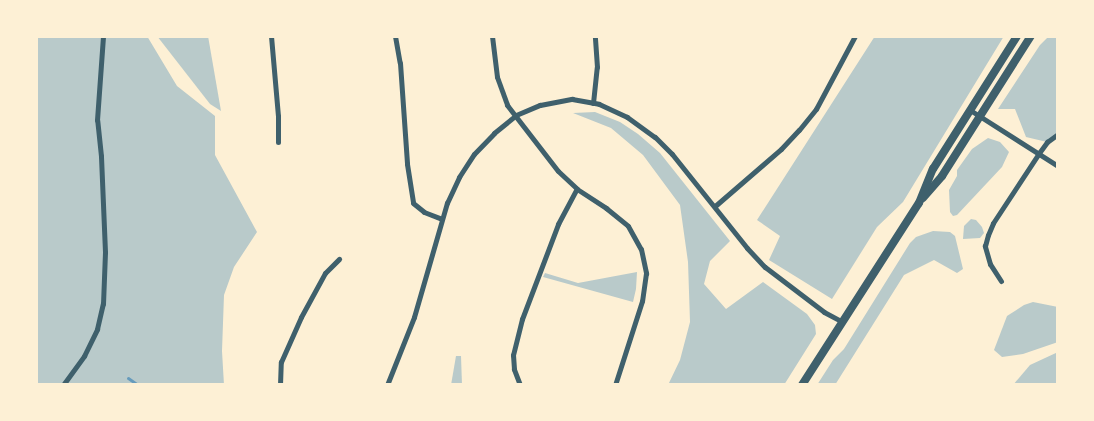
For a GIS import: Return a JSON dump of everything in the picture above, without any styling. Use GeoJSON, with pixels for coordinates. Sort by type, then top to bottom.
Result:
{"type":"FeatureCollection","features":[{"type":"Feature","properties":{"kind":"street"},"geometry":{"type":"LineString","coordinates":[[63,385],[84,356],[97,329],[103,304],[105,252],[101,156],[97,120],[103,36]]}},
{"type":"Feature","properties":{"kind":"street"},"geometry":{"type":"LineString","coordinates":[[271,36],[278,116],[278,142]]}},
{"type":"Feature","properties":{"kind":"street"},"geometry":{"type":"LineString","coordinates":[[395,36],[400,63],[408,171],[414,203],[424,212],[442,219]]}},
{"type":"Feature","properties":{"kind":"street"},"geometry":{"type":"LineString","coordinates":[[492,36],[497,77],[507,106],[516,115],[558,171],[577,189],[606,208],[628,226],[641,249],[646,273],[635,325],[615,385]]}},
{"type":"Feature","properties":{"kind":"street"},"geometry":{"type":"LineString","coordinates":[[592,103],[597,66],[595,36]]}},
{"type":"Feature","properties":{"kind":"street"},"geometry":{"type":"LineString","coordinates":[[714,206],[781,149],[800,130],[816,109],[855,36]]}},
{"type":"Feature","properties":{"kind":"street"},"geometry":{"type":"LineString","coordinates":[[919,203],[933,169],[1017,36]]}},
{"type":"Feature","properties":{"kind":"street"},"geometry":{"type":"LineString","coordinates":[[802,385],[919,203],[942,176],[1031,36]]}},
{"type":"Feature","properties":{"kind":"street"},"geometry":{"type":"LineString","coordinates":[[387,385],[414,317],[442,219],[459,177],[474,154],[494,133],[516,115],[540,105],[572,99],[592,103],[627,117],[655,137],[672,154],[765,267],[824,312],[843,322]]}},
{"type":"Feature","properties":{"kind":"street"},"geometry":{"type":"LineString","coordinates":[[970,110],[1058,166]]}},
{"type":"Feature","properties":{"kind":"street"},"geometry":{"type":"LineString","coordinates":[[1001,281],[990,264],[985,246],[988,234],[993,223],[1039,153],[1058,134]]}},
{"type":"Feature","properties":{"kind":"street"},"geometry":{"type":"LineString","coordinates":[[520,385],[514,369],[514,355],[522,319],[552,239],[577,189]]}},
{"type":"Feature","properties":{"kind":"street"},"geometry":{"type":"LineString","coordinates":[[280,385],[281,362],[301,317],[325,273],[339,259]]}},
{"type":"Feature","properties":{"kind":"shaded area"},"geometry":{"type":"Polygon","coordinates":[[[36,36],[147,36],[177,86],[215,116],[215,155],[257,232],[234,267],[224,295],[222,351],[224,385],[36,385],[36,36]]]}},
{"type":"Feature","properties":{"kind":"shaded area"},"geometry":{"type":"Polygon","coordinates":[[[157,36],[208,36],[221,111],[210,104],[157,36]]]}},
{"type":"Feature","properties":{"kind":"shaded area"},"geometry":{"type":"Polygon","coordinates":[[[875,36],[1004,36],[903,202],[877,227],[832,299],[769,260],[780,236],[757,220],[875,36]]]}},
{"type":"Feature","properties":{"kind":"shaded area"},"geometry":{"type":"Polygon","coordinates":[[[1049,36],[1058,36],[1058,134],[1047,142],[1026,137],[1015,109],[998,109],[1040,45],[1049,36]]]}},
{"type":"Feature","properties":{"kind":"shaded area"},"geometry":{"type":"Polygon","coordinates":[[[595,112],[620,122],[638,134],[660,153],[730,241],[710,261],[704,284],[726,309],[763,282],[807,314],[815,325],[816,334],[784,385],[668,385],[680,360],[690,322],[688,262],[680,205],[643,155],[611,128],[573,113],[595,112]]]}},
{"type":"Feature","properties":{"kind":"shaded area"},"geometry":{"type":"Polygon","coordinates":[[[988,138],[1000,142],[1009,152],[1002,167],[957,215],[953,216],[950,212],[949,190],[957,176],[957,170],[972,149],[988,138]]]}},
{"type":"Feature","properties":{"kind":"shaded area"},"geometry":{"type":"Polygon","coordinates":[[[971,219],[976,220],[984,233],[980,238],[963,239],[964,226],[971,219]]]}},
{"type":"Feature","properties":{"kind":"shaded area"},"geometry":{"type":"Polygon","coordinates":[[[933,231],[950,232],[955,236],[963,269],[957,273],[934,260],[904,275],[835,385],[817,385],[833,360],[844,349],[910,243],[916,237],[933,231]]]}},
{"type":"Feature","properties":{"kind":"shaded area"},"geometry":{"type":"Polygon","coordinates":[[[637,272],[633,302],[543,277],[545,273],[578,283],[637,272]]]}},
{"type":"Feature","properties":{"kind":"shaded area"},"geometry":{"type":"Polygon","coordinates":[[[1033,302],[1058,307],[1058,342],[1023,354],[1002,357],[994,350],[1007,316],[1024,305],[1033,302]]]}},
{"type":"Feature","properties":{"kind":"shaded area"},"geometry":{"type":"Polygon","coordinates":[[[1058,352],[1058,385],[1013,385],[1030,365],[1058,352]]]}},
{"type":"Feature","properties":{"kind":"shaded area"},"geometry":{"type":"Polygon","coordinates":[[[456,356],[461,356],[462,385],[451,385],[456,356]]]}},
{"type":"Feature","properties":{"kind":"waterway"},"geometry":{"type":"LineString","coordinates":[[128,378],[138,385]]}}]}
